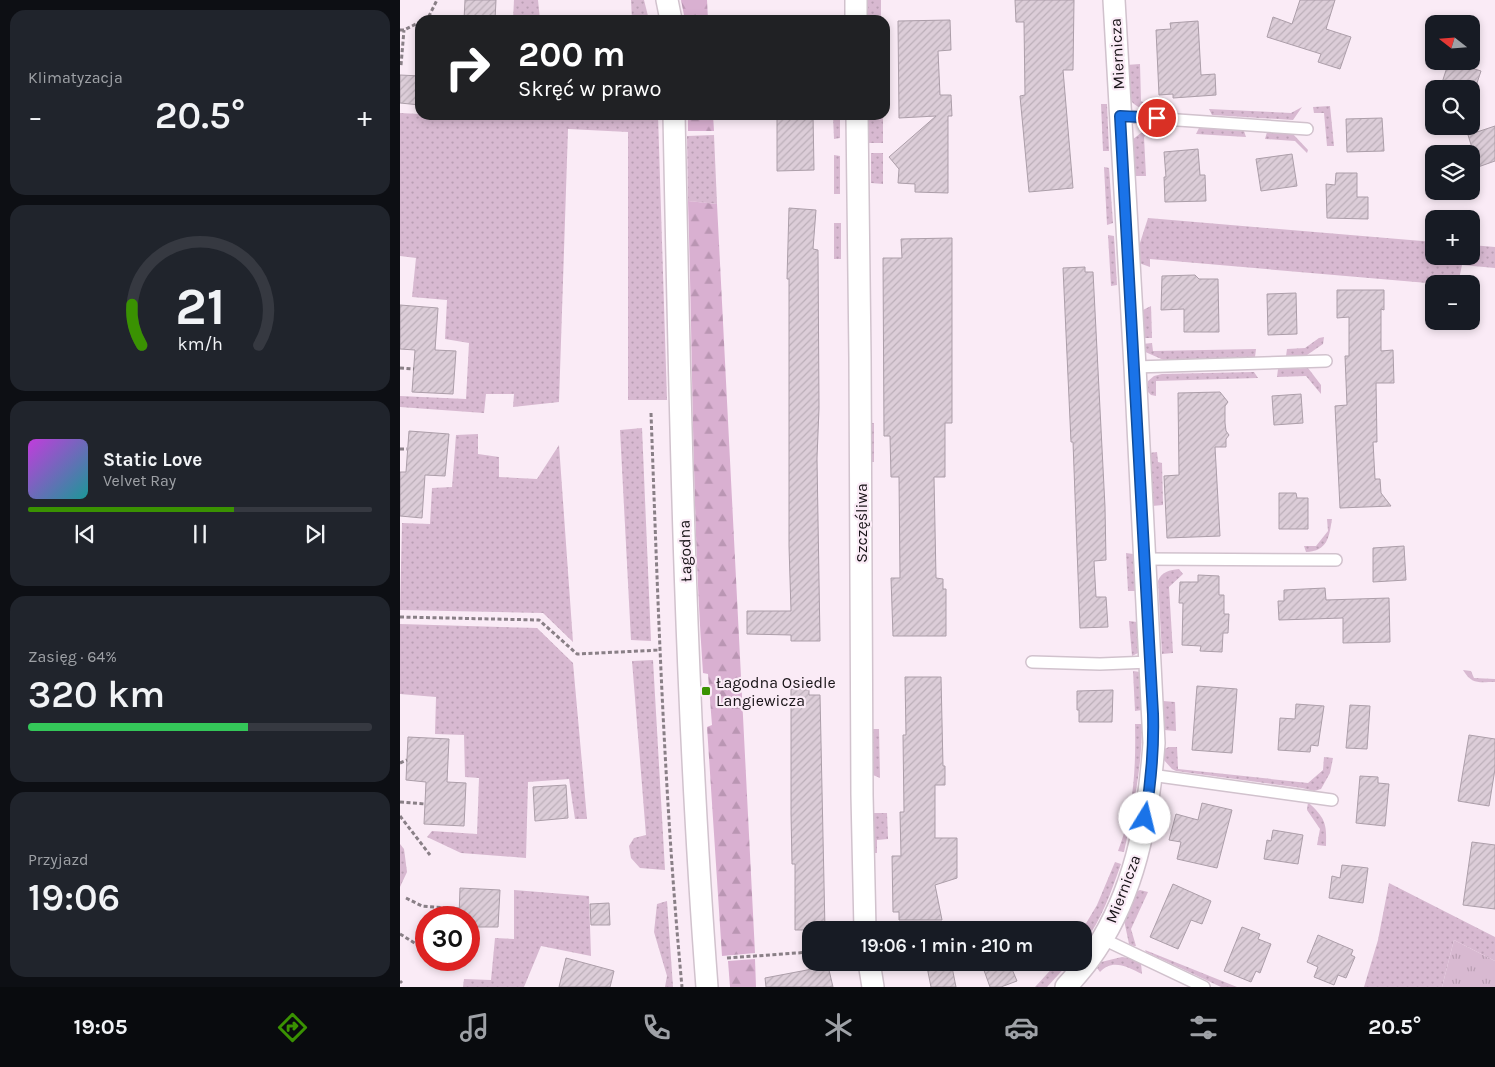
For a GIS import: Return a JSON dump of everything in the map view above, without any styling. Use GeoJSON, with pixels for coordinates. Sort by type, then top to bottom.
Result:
{"type":"FeatureCollection","features":[{"type":"Feature","properties":{"kind":"street"},"geometry":{"type":"LineString","coordinates":[[667,0],[670,15]]}},
{"type":"Feature","properties":{"kind":"street"},"geometry":{"type":"LineString","coordinates":[[856,0],[856,15]]}},
{"type":"Feature","properties":{"kind":"street","name":"Miernicza"},"geometry":{"type":"LineString","coordinates":[[1066,987],[1085,965],[1103,939],[1119,908],[1133,870],[1143,832],[1154,743],[1114,0]]}},
{"type":"Feature","properties":{"kind":"street","name":"Łagodna"},"geometry":{"type":"LineString","coordinates":[[674,120],[680,422],[690,713],[699,886],[707,987]]}},
{"type":"Feature","properties":{"kind":"street","name":"Szczęśliwa"},"geometry":{"type":"LineString","coordinates":[[857,120],[862,795],[865,921]]}},
{"type":"Feature","properties":{"kind":"street"},"geometry":{"type":"LineString","coordinates":[[870,971],[873,987]]}},
{"type":"Feature","properties":{"kind":"lane"},"geometry":{"type":"LineString","coordinates":[[1120,116],[1307,128]]}},
{"type":"Feature","properties":{"kind":"lane"},"geometry":{"type":"LineString","coordinates":[[1135,367],[1326,361]]}},
{"type":"Feature","properties":{"kind":"lane"},"geometry":{"type":"LineString","coordinates":[[1145,559],[1336,560]]}},
{"type":"Feature","properties":{"kind":"lane"},"geometry":{"type":"LineString","coordinates":[[1032,662],[1100,664],[1150,662]]}},
{"type":"Feature","properties":{"kind":"lane"},"geometry":{"type":"LineString","coordinates":[[1151,775],[1332,800]]}},
{"type":"Feature","properties":{"kind":"lane"},"geometry":{"type":"LineString","coordinates":[[1103,939],[1204,987]]}},
{"type":"Feature","properties":{"kind":"path"},"geometry":{"type":"LineString","coordinates":[[430,15],[437,0]]}},
{"type":"Feature","properties":{"kind":"path"},"geometry":{"type":"LineString","coordinates":[[401,65],[402,30],[415,24]]}},
{"type":"Feature","properties":{"kind":"path"},"geometry":{"type":"LineString","coordinates":[[400,368],[414,369]]}},
{"type":"Feature","properties":{"kind":"path"},"geometry":{"type":"LineString","coordinates":[[651,413],[660,650],[672,884],[682,987]]}},
{"type":"Feature","properties":{"kind":"path"},"geometry":{"type":"LineString","coordinates":[[400,449],[407,449]]}},
{"type":"Feature","properties":{"kind":"path"},"geometry":{"type":"LineString","coordinates":[[400,616],[539,620],[576,654],[660,650]]}},
{"type":"Feature","properties":{"kind":"path"},"geometry":{"type":"LineString","coordinates":[[400,763],[407,760]]}},
{"type":"Feature","properties":{"kind":"path"},"geometry":{"type":"LineString","coordinates":[[400,802],[425,804]]}},
{"type":"Feature","properties":{"kind":"path"},"geometry":{"type":"LineString","coordinates":[[400,816],[430,856]]}},
{"type":"Feature","properties":{"kind":"path"},"geometry":{"type":"LineString","coordinates":[[406,898],[422,906]]}},
{"type":"Feature","properties":{"kind":"path"},"geometry":{"type":"LineString","coordinates":[[400,934],[415,943]]}},
{"type":"Feature","properties":{"kind":"path"},"geometry":{"type":"LineString","coordinates":[[724,959],[802,953]]}},
{"type":"Feature","properties":{"kind":"green space"},"geometry":{"type":"Polygon","coordinates":[[[514,0],[538,0],[540,15],[513,15],[514,0]]]}},
{"type":"Feature","properties":{"kind":"green space"},"geometry":{"type":"Polygon","coordinates":[[[631,0],[644,0],[648,15],[632,15],[631,0]]]}},
{"type":"Feature","properties":{"kind":"green space"},"geometry":{"type":"Polygon","coordinates":[[[681,0],[707,0],[708,15],[684,15],[681,0]]]}},
{"type":"Feature","properties":{"kind":"green space"},"geometry":{"type":"Polygon","coordinates":[[[868,0],[881,0],[881,15],[868,15],[868,0]]]}},
{"type":"Feature","properties":{"kind":"green space"},"geometry":{"type":"Polygon","coordinates":[[[1140,64],[1141,101],[1151,106],[1160,107],[1160,111],[1139,107],[1130,99],[1126,65],[1140,64]]]}},
{"type":"Feature","properties":{"kind":"green space"},"geometry":{"type":"Polygon","coordinates":[[[1101,104],[1107,104],[1109,151],[1103,151],[1101,104]]]}},
{"type":"Feature","properties":{"kind":"green space"},"geometry":{"type":"Polygon","coordinates":[[[1330,106],[1334,146],[1327,146],[1324,113],[1314,113],[1313,107],[1330,106]]]}},
{"type":"Feature","properties":{"kind":"green space"},"geometry":{"type":"Polygon","coordinates":[[[1302,107],[1293,120],[1212,115],[1209,109],[1291,113],[1302,107]]]}},
{"type":"Feature","properties":{"kind":"green space"},"geometry":{"type":"Polygon","coordinates":[[[400,113],[415,114],[415,120],[658,120],[667,400],[628,400],[628,132],[568,129],[559,402],[513,407],[514,394],[486,394],[484,413],[400,407],[400,396],[466,399],[469,343],[445,339],[447,300],[412,297],[416,258],[400,256],[400,113]]]}},
{"type":"Feature","properties":{"kind":"green space"},"geometry":{"type":"Polygon","coordinates":[[[688,120],[713,120],[714,131],[688,131],[688,120]]]}},
{"type":"Feature","properties":{"kind":"green space"},"geometry":{"type":"Polygon","coordinates":[[[833,120],[840,120],[840,138],[834,139],[833,120]]]}},
{"type":"Feature","properties":{"kind":"green space"},"geometry":{"type":"Polygon","coordinates":[[[869,120],[883,120],[883,143],[869,143],[869,120]]]}},
{"type":"Feature","properties":{"kind":"green space"},"geometry":{"type":"Polygon","coordinates":[[[1151,125],[1157,125],[1158,131],[1151,131],[1144,137],[1146,176],[1134,176],[1132,140],[1151,125]]]}},
{"type":"Feature","properties":{"kind":"green space"},"geometry":{"type":"Polygon","coordinates":[[[1199,128],[1244,131],[1246,137],[1196,134],[1199,128]]]}},
{"type":"Feature","properties":{"kind":"green space"},"geometry":{"type":"Polygon","coordinates":[[[1267,132],[1292,133],[1308,150],[1307,153],[1295,141],[1265,139],[1267,132]]]}},
{"type":"Feature","properties":{"kind":"green space"},"geometry":{"type":"Polygon","coordinates":[[[714,135],[717,204],[688,201],[687,136],[714,135]]]}},
{"type":"Feature","properties":{"kind":"green space"},"geometry":{"type":"Polygon","coordinates":[[[871,153],[883,153],[883,184],[871,183],[871,153]]]}},
{"type":"Feature","properties":{"kind":"green space"},"geometry":{"type":"Polygon","coordinates":[[[834,155],[840,156],[840,194],[834,194],[834,155]]]}},
{"type":"Feature","properties":{"kind":"green space"},"geometry":{"type":"Polygon","coordinates":[[[1104,167],[1109,168],[1113,223],[1107,225],[1104,167]]]}},
{"type":"Feature","properties":{"kind":"green space"},"geometry":{"type":"Polygon","coordinates":[[[688,201],[717,204],[755,953],[722,956],[707,727],[712,725],[708,674],[703,673],[699,614],[688,201]]]}},
{"type":"Feature","properties":{"kind":"green space"},"geometry":{"type":"Polygon","coordinates":[[[1148,218],[1425,241],[1425,265],[1462,265],[1460,275],[1425,275],[1425,283],[1150,259],[1150,267],[1139,263],[1138,249],[1148,218]]]}},
{"type":"Feature","properties":{"kind":"green space"},"geometry":{"type":"Polygon","coordinates":[[[834,223],[841,223],[841,259],[834,259],[834,223]]]}},
{"type":"Feature","properties":{"kind":"green space"},"geometry":{"type":"Polygon","coordinates":[[[1108,235],[1114,236],[1117,285],[1111,286],[1108,235]]]}},
{"type":"Feature","properties":{"kind":"green space"},"geometry":{"type":"Polygon","coordinates":[[[1480,246],[1495,247],[1495,268],[1462,265],[1480,265],[1480,246]]]}},
{"type":"Feature","properties":{"kind":"green space"},"geometry":{"type":"Polygon","coordinates":[[[1151,306],[1152,338],[1142,338],[1141,311],[1151,306]]]}},
{"type":"Feature","properties":{"kind":"green space"},"geometry":{"type":"Polygon","coordinates":[[[1324,337],[1323,344],[1307,355],[1286,356],[1287,349],[1305,348],[1319,338],[1324,337]]]}},
{"type":"Feature","properties":{"kind":"green space"},"geometry":{"type":"Polygon","coordinates":[[[1152,343],[1153,351],[1256,349],[1255,357],[1166,361],[1143,351],[1142,344],[1152,343]]]}},
{"type":"Feature","properties":{"kind":"green space"},"geometry":{"type":"Polygon","coordinates":[[[1308,368],[1321,385],[1321,394],[1306,376],[1277,377],[1278,369],[1308,368]]]}},
{"type":"Feature","properties":{"kind":"green space"},"geometry":{"type":"Polygon","coordinates":[[[1254,372],[1258,378],[1156,381],[1156,396],[1151,395],[1147,391],[1148,381],[1154,376],[1162,374],[1254,372]]]}},
{"type":"Feature","properties":{"kind":"green space"},"geometry":{"type":"Polygon","coordinates":[[[867,423],[874,423],[874,462],[867,461],[867,423]]]}},
{"type":"Feature","properties":{"kind":"green space"},"geometry":{"type":"Polygon","coordinates":[[[642,428],[651,641],[631,640],[620,430],[642,428]]]}},
{"type":"Feature","properties":{"kind":"green space"},"geometry":{"type":"Polygon","coordinates":[[[478,434],[478,454],[499,457],[499,477],[537,479],[559,445],[573,642],[543,613],[400,610],[402,523],[430,524],[432,488],[452,487],[456,435],[478,434]]]}},
{"type":"Feature","properties":{"kind":"green space"},"geometry":{"type":"Polygon","coordinates":[[[1157,452],[1158,462],[1162,463],[1163,505],[1152,506],[1149,453],[1157,452]]]}},
{"type":"Feature","properties":{"kind":"green space"},"geometry":{"type":"Polygon","coordinates":[[[1327,519],[1332,519],[1326,542],[1319,549],[1306,552],[1304,546],[1316,546],[1328,531],[1327,519]]]}},
{"type":"Feature","properties":{"kind":"green space"},"geometry":{"type":"Polygon","coordinates":[[[1126,553],[1133,554],[1135,591],[1128,591],[1126,553]]]}},
{"type":"Feature","properties":{"kind":"green space"},"geometry":{"type":"Polygon","coordinates":[[[1179,569],[1183,574],[1169,587],[1173,653],[1162,654],[1158,581],[1159,578],[1169,571],[1179,569]]]}},
{"type":"Feature","properties":{"kind":"green space"},"geometry":{"type":"Polygon","coordinates":[[[1129,621],[1137,622],[1138,653],[1132,656],[1129,621]]]}},
{"type":"Feature","properties":{"kind":"green space"},"geometry":{"type":"Polygon","coordinates":[[[400,624],[537,628],[573,663],[587,819],[575,819],[569,779],[528,782],[526,858],[461,853],[427,837],[432,831],[477,834],[479,778],[465,777],[464,735],[435,734],[436,697],[400,694],[400,624]]]}},
{"type":"Feature","properties":{"kind":"green space"},"geometry":{"type":"Polygon","coordinates":[[[653,660],[665,870],[640,868],[631,858],[629,846],[634,838],[646,835],[632,661],[653,660]]]}},
{"type":"Feature","properties":{"kind":"green space"},"geometry":{"type":"Polygon","coordinates":[[[1463,670],[1471,671],[1474,678],[1495,679],[1495,682],[1476,682],[1466,675],[1463,670]]]}},
{"type":"Feature","properties":{"kind":"green space"},"geometry":{"type":"Polygon","coordinates":[[[1133,671],[1140,672],[1142,710],[1135,711],[1133,671]]]}},
{"type":"Feature","properties":{"kind":"green space"},"geometry":{"type":"Polygon","coordinates":[[[1163,701],[1175,702],[1176,731],[1164,730],[1163,701]]]}},
{"type":"Feature","properties":{"kind":"green space"},"geometry":{"type":"Polygon","coordinates":[[[1135,724],[1142,724],[1139,772],[1124,852],[1118,851],[1131,804],[1135,756],[1135,724]]]}},
{"type":"Feature","properties":{"kind":"green space"},"geometry":{"type":"Polygon","coordinates":[[[872,729],[879,729],[880,778],[873,775],[872,729]]]}},
{"type":"Feature","properties":{"kind":"green space"},"geometry":{"type":"Polygon","coordinates":[[[1177,747],[1178,769],[1308,783],[1323,770],[1324,757],[1333,758],[1330,773],[1321,789],[1314,791],[1176,771],[1163,759],[1164,749],[1177,747]]]}},
{"type":"Feature","properties":{"kind":"green space"},"geometry":{"type":"Polygon","coordinates":[[[1308,802],[1324,821],[1326,846],[1317,845],[1320,829],[1307,810],[1308,802]]]}},
{"type":"Feature","properties":{"kind":"green space"},"geometry":{"type":"Polygon","coordinates":[[[873,813],[887,813],[888,839],[877,840],[877,853],[874,853],[873,813]]]}},
{"type":"Feature","properties":{"kind":"green space"},"geometry":{"type":"Polygon","coordinates":[[[400,844],[404,849],[407,872],[400,887],[400,844]]]}},
{"type":"Feature","properties":{"kind":"green space"},"geometry":{"type":"Polygon","coordinates":[[[1115,862],[1121,864],[1110,895],[1092,931],[1092,921],[1087,921],[1097,905],[1115,862]]]}},
{"type":"Feature","properties":{"kind":"green space"},"geometry":{"type":"Polygon","coordinates":[[[1389,883],[1495,937],[1495,961],[1454,940],[1442,987],[1364,987],[1378,940],[1389,883]]]}},
{"type":"Feature","properties":{"kind":"green space"},"geometry":{"type":"Polygon","coordinates":[[[514,890],[589,896],[591,956],[541,946],[524,987],[463,987],[464,979],[491,980],[495,938],[514,939],[514,890]]]}},
{"type":"Feature","properties":{"kind":"green space"},"geometry":{"type":"Polygon","coordinates":[[[1140,890],[1148,892],[1131,929],[1136,946],[1134,946],[1129,944],[1124,920],[1135,892],[1140,890]]]}},
{"type":"Feature","properties":{"kind":"green space"},"geometry":{"type":"Polygon","coordinates":[[[667,901],[673,987],[665,987],[667,976],[654,932],[657,904],[667,901]]]}},
{"type":"Feature","properties":{"kind":"green space"},"geometry":{"type":"Polygon","coordinates":[[[1454,940],[1495,961],[1495,987],[1442,987],[1454,940]]]}},
{"type":"Feature","properties":{"kind":"green space"},"geometry":{"type":"Polygon","coordinates":[[[1145,950],[1237,987],[1221,987],[1145,950]]]}},
{"type":"Feature","properties":{"kind":"green space"},"geometry":{"type":"Polygon","coordinates":[[[1122,957],[1141,963],[1142,974],[1120,965],[1110,965],[1100,972],[1097,968],[1101,962],[1122,957]]]}},
{"type":"Feature","properties":{"kind":"green space"},"geometry":{"type":"Polygon","coordinates":[[[755,959],[756,987],[730,987],[728,961],[755,959]]]}},
{"type":"Feature","properties":{"kind":"green space"},"geometry":{"type":"Polygon","coordinates":[[[1050,971],[1062,971],[1047,987],[1035,987],[1050,971]]]}},
{"type":"Feature","properties":{"kind":"building"},"geometry":{"type":"Polygon","coordinates":[[[465,0],[496,0],[495,15],[464,15],[465,0]]]}},
{"type":"Feature","properties":{"kind":"building"},"geometry":{"type":"Polygon","coordinates":[[[1015,0],[1074,0],[1073,70],[1063,70],[1073,188],[1029,192],[1020,96],[1025,95],[1024,22],[1016,22],[1015,0]]]}},
{"type":"Feature","properties":{"kind":"building"},"geometry":{"type":"Polygon","coordinates":[[[1300,0],[1335,0],[1326,29],[1351,37],[1340,69],[1318,62],[1321,54],[1267,37],[1273,17],[1292,24],[1300,0]]]}},
{"type":"Feature","properties":{"kind":"building"},"geometry":{"type":"Polygon","coordinates":[[[950,20],[951,50],[938,51],[940,95],[951,95],[952,116],[948,116],[948,193],[915,192],[915,184],[898,183],[899,169],[889,157],[936,116],[899,118],[898,21],[950,20]]]}},
{"type":"Feature","properties":{"kind":"building"},"geometry":{"type":"Polygon","coordinates":[[[1198,21],[1201,75],[1215,74],[1216,95],[1173,98],[1173,94],[1159,95],[1156,30],[1171,29],[1170,23],[1198,21]]]}},
{"type":"Feature","properties":{"kind":"building"},"geometry":{"type":"Polygon","coordinates":[[[1446,70],[1481,71],[1478,80],[1443,80],[1446,70]]]}},
{"type":"Feature","properties":{"kind":"building"},"geometry":{"type":"Polygon","coordinates":[[[400,75],[415,76],[415,104],[400,103],[400,75]]]}},
{"type":"Feature","properties":{"kind":"building"},"geometry":{"type":"Polygon","coordinates":[[[1382,118],[1384,151],[1347,152],[1346,119],[1382,118]]]}},
{"type":"Feature","properties":{"kind":"building"},"geometry":{"type":"Polygon","coordinates":[[[777,120],[813,120],[814,170],[777,171],[777,120]]]}},
{"type":"Feature","properties":{"kind":"building"},"geometry":{"type":"Polygon","coordinates":[[[1495,126],[1495,161],[1480,166],[1480,145],[1471,145],[1468,135],[1480,135],[1480,131],[1495,126]]]}},
{"type":"Feature","properties":{"kind":"building"},"geometry":{"type":"Polygon","coordinates":[[[1198,149],[1200,175],[1205,175],[1206,201],[1165,202],[1164,152],[1198,149]]]}},
{"type":"Feature","properties":{"kind":"building"},"geometry":{"type":"Polygon","coordinates":[[[1292,154],[1297,186],[1261,191],[1256,159],[1292,154]]]}},
{"type":"Feature","properties":{"kind":"building"},"geometry":{"type":"Polygon","coordinates":[[[1336,173],[1357,173],[1357,197],[1368,197],[1368,219],[1327,218],[1326,184],[1335,185],[1336,173]]]}},
{"type":"Feature","properties":{"kind":"building"},"geometry":{"type":"Polygon","coordinates":[[[789,208],[816,210],[813,249],[818,250],[819,408],[817,458],[820,641],[791,641],[791,635],[747,634],[747,611],[791,611],[789,546],[789,279],[787,279],[789,208]]]}},
{"type":"Feature","properties":{"kind":"building"},"geometry":{"type":"Polygon","coordinates":[[[952,238],[952,423],[945,423],[945,477],[934,477],[936,578],[943,579],[943,589],[946,589],[946,636],[893,636],[891,578],[900,578],[899,477],[891,477],[890,436],[884,436],[883,258],[902,258],[901,239],[952,238]]]}},
{"type":"Feature","properties":{"kind":"building"},"geometry":{"type":"Polygon","coordinates":[[[1085,267],[1085,272],[1093,272],[1105,507],[1106,560],[1094,561],[1096,597],[1106,597],[1108,627],[1080,628],[1073,442],[1071,442],[1063,268],[1085,267]]]}},
{"type":"Feature","properties":{"kind":"building"},"geometry":{"type":"Polygon","coordinates":[[[1195,275],[1199,279],[1218,279],[1219,332],[1184,332],[1184,309],[1161,310],[1162,276],[1195,275]]]}},
{"type":"Feature","properties":{"kind":"building"},"geometry":{"type":"Polygon","coordinates":[[[1337,290],[1384,290],[1384,310],[1381,309],[1381,351],[1393,350],[1394,383],[1376,383],[1377,442],[1373,442],[1375,479],[1380,479],[1381,493],[1391,506],[1340,508],[1335,406],[1347,405],[1345,356],[1349,356],[1349,317],[1337,318],[1337,290]]]}},
{"type":"Feature","properties":{"kind":"building"},"geometry":{"type":"Polygon","coordinates":[[[1296,293],[1297,334],[1268,335],[1267,294],[1296,293]]]}},
{"type":"Feature","properties":{"kind":"building"},"geometry":{"type":"Polygon","coordinates":[[[400,305],[438,308],[435,350],[456,351],[453,394],[412,392],[415,350],[400,349],[400,305]]]}},
{"type":"Feature","properties":{"kind":"building"},"geometry":{"type":"Polygon","coordinates":[[[1220,392],[1228,402],[1225,406],[1225,423],[1226,431],[1229,435],[1226,439],[1226,447],[1215,447],[1220,536],[1167,538],[1164,476],[1179,475],[1178,393],[1220,392]]]}},
{"type":"Feature","properties":{"kind":"building"},"geometry":{"type":"Polygon","coordinates":[[[1301,394],[1303,423],[1274,425],[1272,396],[1301,394]]]}},
{"type":"Feature","properties":{"kind":"building"},"geometry":{"type":"Polygon","coordinates":[[[409,431],[449,434],[445,476],[425,475],[422,518],[400,516],[400,472],[406,472],[409,431]]]}},
{"type":"Feature","properties":{"kind":"building"},"geometry":{"type":"Polygon","coordinates":[[[1279,493],[1296,493],[1297,498],[1308,498],[1308,529],[1279,529],[1279,493]]]}},
{"type":"Feature","properties":{"kind":"building"},"geometry":{"type":"Polygon","coordinates":[[[1404,546],[1406,580],[1373,582],[1373,548],[1404,546]]]}},
{"type":"Feature","properties":{"kind":"building"},"geometry":{"type":"Polygon","coordinates":[[[1198,575],[1219,576],[1219,595],[1224,595],[1224,614],[1229,614],[1228,633],[1223,633],[1222,652],[1200,651],[1201,646],[1182,645],[1183,603],[1179,603],[1180,582],[1198,582],[1198,575]]]}},
{"type":"Feature","properties":{"kind":"building"},"geometry":{"type":"Polygon","coordinates":[[[1325,588],[1326,600],[1389,598],[1390,642],[1343,643],[1343,618],[1279,620],[1278,601],[1284,601],[1284,590],[1325,588]]]}},
{"type":"Feature","properties":{"kind":"building"},"geometry":{"type":"Polygon","coordinates":[[[905,677],[941,677],[945,785],[935,785],[935,838],[957,838],[957,878],[935,885],[942,920],[899,920],[899,912],[893,912],[892,856],[901,856],[900,812],[904,812],[903,735],[906,735],[905,677]]]}},
{"type":"Feature","properties":{"kind":"building"},"geometry":{"type":"Polygon","coordinates":[[[1197,686],[1237,689],[1232,753],[1192,750],[1197,686]]]}},
{"type":"Feature","properties":{"kind":"building"},"geometry":{"type":"Polygon","coordinates":[[[791,689],[809,690],[809,695],[820,695],[825,921],[802,921],[802,930],[795,930],[795,864],[792,864],[791,689]]]}},
{"type":"Feature","properties":{"kind":"building"},"geometry":{"type":"Polygon","coordinates":[[[1113,690],[1112,722],[1079,722],[1077,691],[1113,690]]]}},
{"type":"Feature","properties":{"kind":"building"},"geometry":{"type":"Polygon","coordinates":[[[1296,704],[1324,706],[1318,746],[1311,745],[1310,752],[1278,750],[1280,718],[1295,719],[1296,704]]]}},
{"type":"Feature","properties":{"kind":"building"},"geometry":{"type":"Polygon","coordinates":[[[1350,705],[1370,706],[1367,749],[1346,748],[1350,705]]]}},
{"type":"Feature","properties":{"kind":"building"},"geometry":{"type":"Polygon","coordinates":[[[1469,735],[1495,739],[1495,769],[1489,806],[1458,801],[1469,735]]]}},
{"type":"Feature","properties":{"kind":"building"},"geometry":{"type":"Polygon","coordinates":[[[408,737],[449,739],[447,782],[466,783],[464,826],[424,824],[426,782],[406,780],[408,737]]]}},
{"type":"Feature","properties":{"kind":"building"},"geometry":{"type":"Polygon","coordinates":[[[1360,776],[1378,777],[1378,783],[1389,784],[1385,826],[1356,823],[1360,776]]]}},
{"type":"Feature","properties":{"kind":"building"},"geometry":{"type":"Polygon","coordinates":[[[566,785],[568,818],[535,821],[533,787],[566,785]]]}},
{"type":"Feature","properties":{"kind":"building"},"geometry":{"type":"Polygon","coordinates":[[[1202,803],[1232,810],[1217,868],[1177,859],[1181,842],[1169,840],[1176,814],[1198,820],[1202,803]]]}},
{"type":"Feature","properties":{"kind":"building"},"geometry":{"type":"Polygon","coordinates":[[[1273,830],[1303,835],[1298,864],[1264,859],[1267,840],[1271,841],[1273,830]]]}},
{"type":"Feature","properties":{"kind":"building"},"geometry":{"type":"Polygon","coordinates":[[[1472,842],[1495,845],[1495,909],[1463,905],[1472,842]]]}},
{"type":"Feature","properties":{"kind":"building"},"geometry":{"type":"Polygon","coordinates":[[[1342,865],[1368,868],[1363,903],[1329,898],[1332,876],[1340,878],[1342,865]]]}},
{"type":"Feature","properties":{"kind":"building"},"geometry":{"type":"Polygon","coordinates":[[[1173,884],[1211,901],[1202,924],[1191,920],[1178,949],[1150,937],[1173,884]]]}},
{"type":"Feature","properties":{"kind":"building"},"geometry":{"type":"Polygon","coordinates":[[[460,888],[500,890],[498,927],[480,927],[480,906],[459,906],[460,888]]]}},
{"type":"Feature","properties":{"kind":"building"},"geometry":{"type":"Polygon","coordinates":[[[609,903],[610,925],[591,925],[590,904],[609,903]]]}},
{"type":"Feature","properties":{"kind":"building"},"geometry":{"type":"Polygon","coordinates":[[[1242,927],[1260,934],[1258,939],[1271,944],[1260,973],[1256,971],[1251,982],[1224,971],[1242,927]]]}},
{"type":"Feature","properties":{"kind":"building"},"geometry":{"type":"Polygon","coordinates":[[[1318,935],[1353,950],[1351,955],[1355,957],[1346,978],[1338,975],[1334,985],[1314,977],[1318,967],[1307,962],[1318,935]]]}},
{"type":"Feature","properties":{"kind":"building"},"geometry":{"type":"Polygon","coordinates":[[[566,958],[614,971],[610,987],[559,987],[566,958]]]}},
{"type":"Feature","properties":{"kind":"building"},"geometry":{"type":"Polygon","coordinates":[[[802,971],[829,971],[833,987],[766,987],[765,978],[802,971]]]}},
{"type":"Feature","properties":{"kind":"building"},"geometry":{"type":"Polygon","coordinates":[[[928,971],[953,971],[956,987],[931,987],[928,971]]]}},
{"type":"Feature","properties":{"kind":"building"},"geometry":{"type":"Polygon","coordinates":[[[984,971],[1013,971],[1017,981],[1001,987],[990,987],[984,971]]]}},
{"type":"Feature","properties":{"kind":"place","name":"Łagodna Osiedle Langiewicza"},"geometry":{"type":"Point","coordinates":[706,691]}},
{"type":"Feature","properties":{"kind":"route"},"geometry":{"type":"LineString","coordinates":[[1145,818],[1154,743],[1153,714],[1120,116],[1157,118]]}}]}
